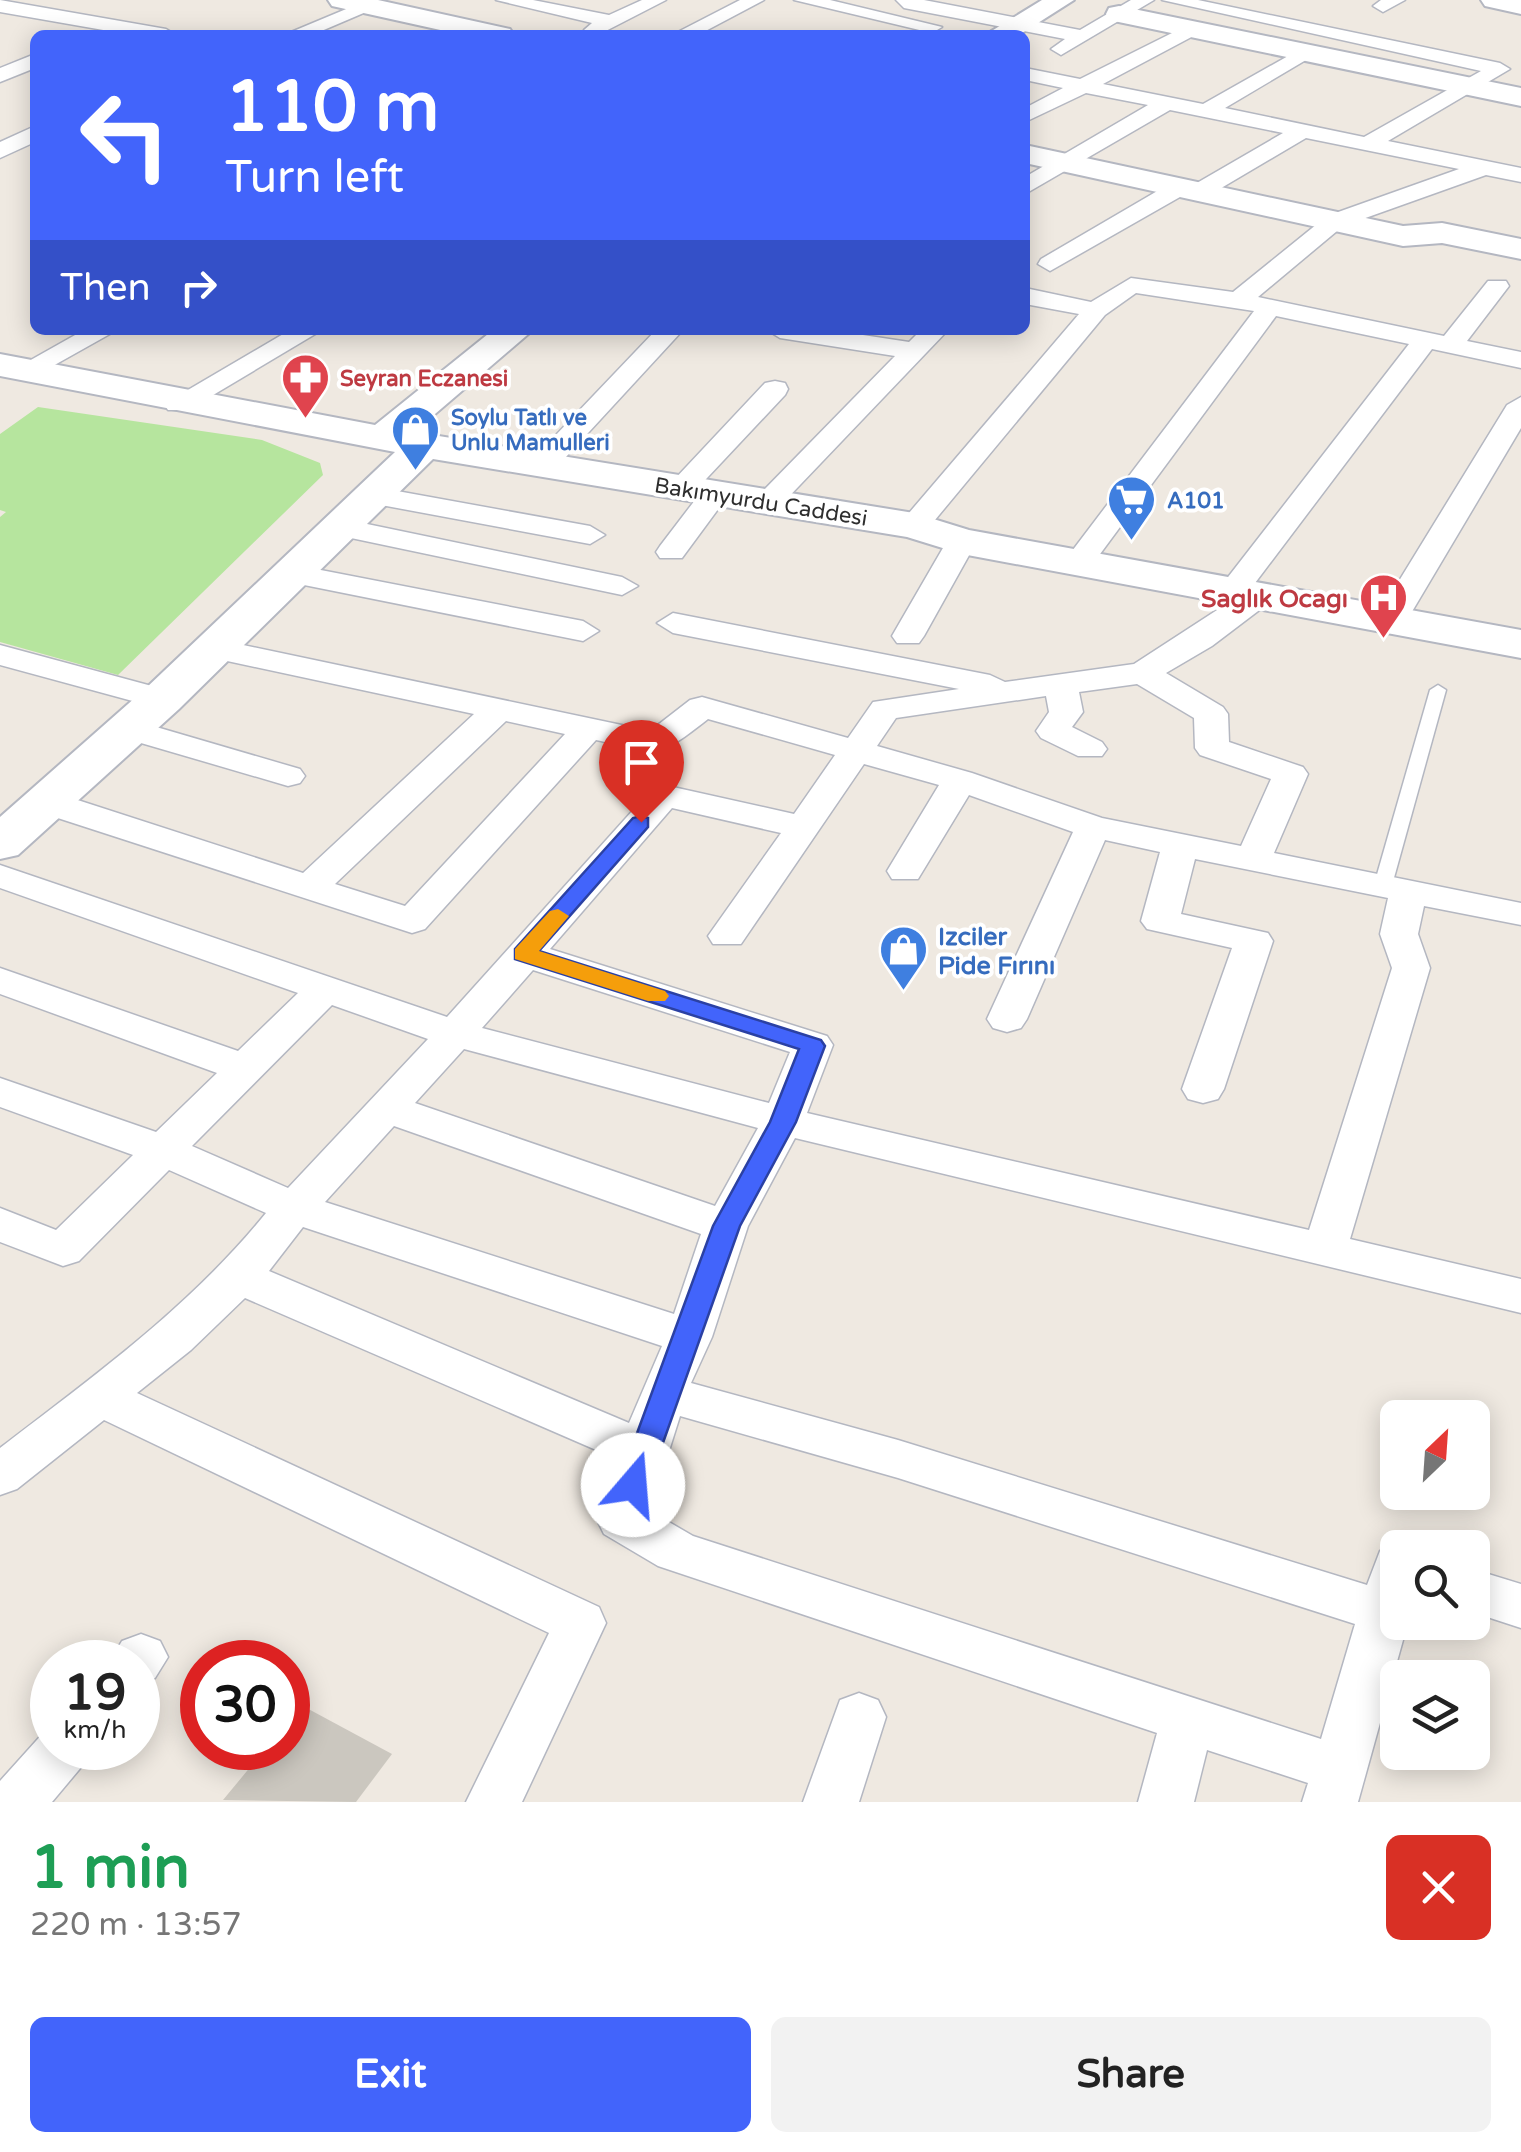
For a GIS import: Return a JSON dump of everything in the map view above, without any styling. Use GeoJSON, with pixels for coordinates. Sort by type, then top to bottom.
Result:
{"type":"FeatureCollection","features":[{"type":"Feature","properties":{"kind":"street"},"geometry":{"type":"LineString","coordinates":[[342,0],[478,30]]}},
{"type":"Feature","properties":{"kind":"street"},"geometry":{"type":"LineString","coordinates":[[505,0],[614,22]]}},
{"type":"Feature","properties":{"kind":"street"},"geometry":{"type":"LineString","coordinates":[[692,30],[755,0]]}},
{"type":"Feature","properties":{"kind":"street"},"geometry":{"type":"LineString","coordinates":[[802,0],[948,30]]}},
{"type":"Feature","properties":{"kind":"street"},"geometry":{"type":"LineString","coordinates":[[1020,30],[1061,0]]}},
{"type":"Feature","properties":{"kind":"street"},"geometry":{"type":"LineString","coordinates":[[1171,0],[1511,64]]}},
{"type":"Feature","properties":{"kind":"street"},"geometry":{"type":"LineString","coordinates":[[1494,0],[1521,6]]}},
{"type":"Feature","properties":{"kind":"street"},"geometry":{"type":"LineString","coordinates":[[594,30],[649,1]]}},
{"type":"Feature","properties":{"kind":"street"},"geometry":{"type":"LineString","coordinates":[[850,30],[906,1],[1002,30]]}},
{"type":"Feature","properties":{"kind":"street"},"geometry":{"type":"LineString","coordinates":[[1030,70],[1124,5],[1192,30],[1521,96]]}},
{"type":"Feature","properties":{"kind":"street"},"geometry":{"type":"LineString","coordinates":[[0,6],[140,30]]}},
{"type":"Feature","properties":{"kind":"street"},"geometry":{"type":"LineString","coordinates":[[307,30],[370,6]]}},
{"type":"Feature","properties":{"kind":"street"},"geometry":{"type":"LineString","coordinates":[[96,30],[108,24]]}},
{"type":"Feature","properties":{"kind":"street"},"geometry":{"type":"LineString","coordinates":[[1030,113],[1192,30]]}},
{"type":"Feature","properties":{"kind":"street"},"geometry":{"type":"LineString","coordinates":[[1030,34],[1082,36]]}},
{"type":"Feature","properties":{"kind":"street"},"geometry":{"type":"LineString","coordinates":[[1030,40],[1058,51]]}},
{"type":"Feature","properties":{"kind":"street"},"geometry":{"type":"LineString","coordinates":[[1206,111],[1304,54]]}},
{"type":"Feature","properties":{"kind":"street"},"geometry":{"type":"LineString","coordinates":[[0,76],[30,62]]}},
{"type":"Feature","properties":{"kind":"street"},"geometry":{"type":"LineString","coordinates":[[1368,144],[1511,64]]}},
{"type":"Feature","properties":{"kind":"street"},"geometry":{"type":"LineString","coordinates":[[1030,74],[1521,175]]}},
{"type":"Feature","properties":{"kind":"street"},"geometry":{"type":"LineString","coordinates":[[1030,184],[1167,103]]}},
{"type":"Feature","properties":{"kind":"street"},"geometry":{"type":"LineString","coordinates":[[1050,264],[1302,131]]}},
{"type":"Feature","properties":{"kind":"street"},"geometry":{"type":"LineString","coordinates":[[1238,300],[1334,222],[1521,154]]}},
{"type":"Feature","properties":{"kind":"street"},"geometry":{"type":"LineString","coordinates":[[1030,155],[1403,236],[1442,233],[1521,249]]}},
{"type":"Feature","properties":{"kind":"street"},"geometry":{"type":"LineString","coordinates":[[914,526],[1096,310],[1131,284],[1238,300],[1521,360]]}},
{"type":"Feature","properties":{"kind":"street"},"geometry":{"type":"LineString","coordinates":[[726,936],[800,826],[886,710],[1143,674],[1201,639],[1246,593],[1438,342],[1498,286]]}},
{"type":"Feature","properties":{"kind":"street"},"geometry":{"type":"LineString","coordinates":[[1030,297],[1096,310]]}},
{"type":"Feature","properties":{"kind":"street"},"geometry":{"type":"LineString","coordinates":[[1078,563],[1270,307]]}},
{"type":"Feature","properties":{"kind":"street"},"geometry":{"type":"LineString","coordinates":[[13,368],[92,335]]}},
{"type":"Feature","properties":{"kind":"street"},"geometry":{"type":"LineString","coordinates":[[178,404],[299,335]]}},
{"type":"Feature","properties":{"kind":"street"},"geometry":{"type":"LineString","coordinates":[[0,844],[146,714],[343,528],[375,496],[402,443],[510,335]]}},
{"type":"Feature","properties":{"kind":"street"},"geometry":{"type":"LineString","coordinates":[[543,465],[665,335]]}},
{"type":"Feature","properties":{"kind":"street"},"geometry":{"type":"LineString","coordinates":[[853,335],[926,340]]}},
{"type":"Feature","properties":{"kind":"street"},"geometry":{"type":"LineString","coordinates":[[768,502],[926,340]]}},
{"type":"Feature","properties":{"kind":"street","name":"Bakımyurdu Caddesi"},"geometry":{"type":"LineString","coordinates":[[13,368],[178,404],[914,526],[962,541],[1521,644]]}},
{"type":"Feature","properties":{"kind":"street"},"geometry":{"type":"LineString","coordinates":[[672,552],[698,491],[775,389]]}},
{"type":"Feature","properties":{"kind":"street"},"geometry":{"type":"LineString","coordinates":[[1391,620],[1521,405]]}},
{"type":"Feature","properties":{"kind":"street"},"geometry":{"type":"LineString","coordinates":[[375,496],[590,535]]}},
{"type":"Feature","properties":{"kind":"street"},"geometry":{"type":"LineString","coordinates":[[343,528],[622,586]]}},
{"type":"Feature","properties":{"kind":"street"},"geometry":{"type":"LineString","coordinates":[[908,636],[962,541]]}},
{"type":"Feature","properties":{"kind":"street"},"geometry":{"type":"LineString","coordinates":[[295,574],[583,632]]}},
{"type":"Feature","properties":{"kind":"street"},"geometry":{"type":"LineString","coordinates":[[673,623],[1017,690]]}},
{"type":"Feature","properties":{"kind":"street"},"geometry":{"type":"LineString","coordinates":[[215,648],[656,743],[702,707],[960,780],[1093,827],[1521,914]]}},
{"type":"Feature","properties":{"kind":"street"},"geometry":{"type":"LineString","coordinates":[[0,655],[288,776]]}},
{"type":"Feature","properties":{"kind":"street"},"geometry":{"type":"LineString","coordinates":[[1143,674],[1212,714],[1212,748],[1291,774],[1253,859]]}},
{"type":"Feature","properties":{"kind":"street"},"geometry":{"type":"LineString","coordinates":[[1060,687],[1066,712],[1053,732],[1090,748]]}},
{"type":"Feature","properties":{"kind":"street"},"geometry":{"type":"LineString","coordinates":[[311,886],[501,707]]}},
{"type":"Feature","properties":{"kind":"street"},"geometry":{"type":"LineString","coordinates":[[46,802],[412,922],[589,728]]}},
{"type":"Feature","properties":{"kind":"street"},"geometry":{"type":"LineString","coordinates":[[905,872],[960,780]]}},
{"type":"Feature","properties":{"kind":"street"},"geometry":{"type":"LineString","coordinates":[[0,1475],[175,1338],[239,1277],[294,1208],[455,1034],[664,796],[800,826]]}},
{"type":"Feature","properties":{"kind":"street"},"geometry":{"type":"LineString","coordinates":[[1008,1019],[1093,827]]}},
{"type":"Feature","properties":{"kind":"street"},"geometry":{"type":"LineString","coordinates":[[1180,846],[1160,921],[1254,941],[1203,1089]]}},
{"type":"Feature","properties":{"kind":"street"},"geometry":{"type":"LineString","coordinates":[[0,876],[455,1034],[783,1122],[1521,1296]]}},
{"type":"Feature","properties":{"kind":"street"},"geometry":{"type":"LineString","coordinates":[[1325,1250],[1411,968],[1399,934],[1396,889]]}},
{"type":"Feature","properties":{"kind":"street"},"geometry":{"type":"LineString","coordinates":[[524,954],[813,1046],[783,1122],[726,1226],[688,1337],[662,1393],[622,1520],[676,1551],[1188,1719],[1334,1785],[1380,1627]]}},
{"type":"Feature","properties":{"kind":"street"},"geometry":{"type":"LineString","coordinates":[[0,980],[244,1068]]}},
{"type":"Feature","properties":{"kind":"street"},"geometry":{"type":"LineString","coordinates":[[0,1224],[63,1250],[160,1149],[324,990]]}},
{"type":"Feature","properties":{"kind":"street"},"geometry":{"type":"LineString","coordinates":[[0,1092],[160,1149],[294,1208],[688,1337]]}},
{"type":"Feature","properties":{"kind":"street"},"geometry":{"type":"LineString","coordinates":[[385,1108],[726,1226]]}},
{"type":"Feature","properties":{"kind":"street"},"geometry":{"type":"LineString","coordinates":[[239,1277],[644,1450]]}},
{"type":"Feature","properties":{"kind":"street"},"geometry":{"type":"LineString","coordinates":[[662,1393],[1380,1586]]}},
{"type":"Feature","properties":{"kind":"street"},"geometry":{"type":"LineString","coordinates":[[101,1397],[580,1623],[494,1802]]}},
{"type":"Feature","properties":{"kind":"street"},"geometry":{"type":"LineString","coordinates":[[1490,1596],[1521,1606]]}},
{"type":"Feature","properties":{"kind":"street"},"geometry":{"type":"LineString","coordinates":[[831,1802],[859,1716]]}},
{"type":"Feature","properties":{"kind":"street"},"geometry":{"type":"LineString","coordinates":[[1166,1802],[1188,1719]]}},
{"type":"Feature","properties":{"kind":"street"},"geometry":{"type":"LineString","coordinates":[[17,1802],[45,1770]]}},
{"type":"Feature","properties":{"kind":"lane"},"geometry":{"type":"LineString","coordinates":[[1396,889],[1438,690]]}},
{"type":"Feature","properties":{"kind":"green space"},"geometry":{"type":"Polygon","coordinates":[[[38,407],[262,440],[320,463],[323,475],[118,675],[0,642],[0,517],[6,512],[0,510],[0,434],[38,407]]]}},
{"type":"Feature","properties":{"kind":"building"},"geometry":{"type":"Polygon","coordinates":[[[310,1710],[392,1754],[356,1802],[223,1800],[248,1770],[310,1770],[310,1710]]]}},
{"type":"Feature","properties":{"kind":"slow traffic"},"geometry":{"type":"LineString","coordinates":[[558,916],[524,954],[657,996]]}},
{"type":"Feature","properties":{"kind":"place","name":"Seyran Eczanesi"},"geometry":{"type":"Point","coordinates":[305,420]}},
{"type":"Feature","properties":{"kind":"place","name":"Soylu Tatlı ve Unlu Mamulleri"},"geometry":{"type":"Point","coordinates":[416,472]}},
{"type":"Feature","properties":{"kind":"place","name":"A101"},"geometry":{"type":"Point","coordinates":[1132,542]}},
{"type":"Feature","properties":{"kind":"place","name":"Saglık Ocagı"},"geometry":{"type":"Point","coordinates":[1383,640]}},
{"type":"Feature","properties":{"kind":"place","name":"Izciler Pide Fırını"},"geometry":{"type":"Point","coordinates":[903,992]}},
{"type":"Feature","properties":{"kind":"route"},"geometry":{"type":"LineString","coordinates":[[633,1485],[662,1393],[688,1337],[726,1226],[783,1122],[813,1046],[524,954],[641,822]]}}]}
